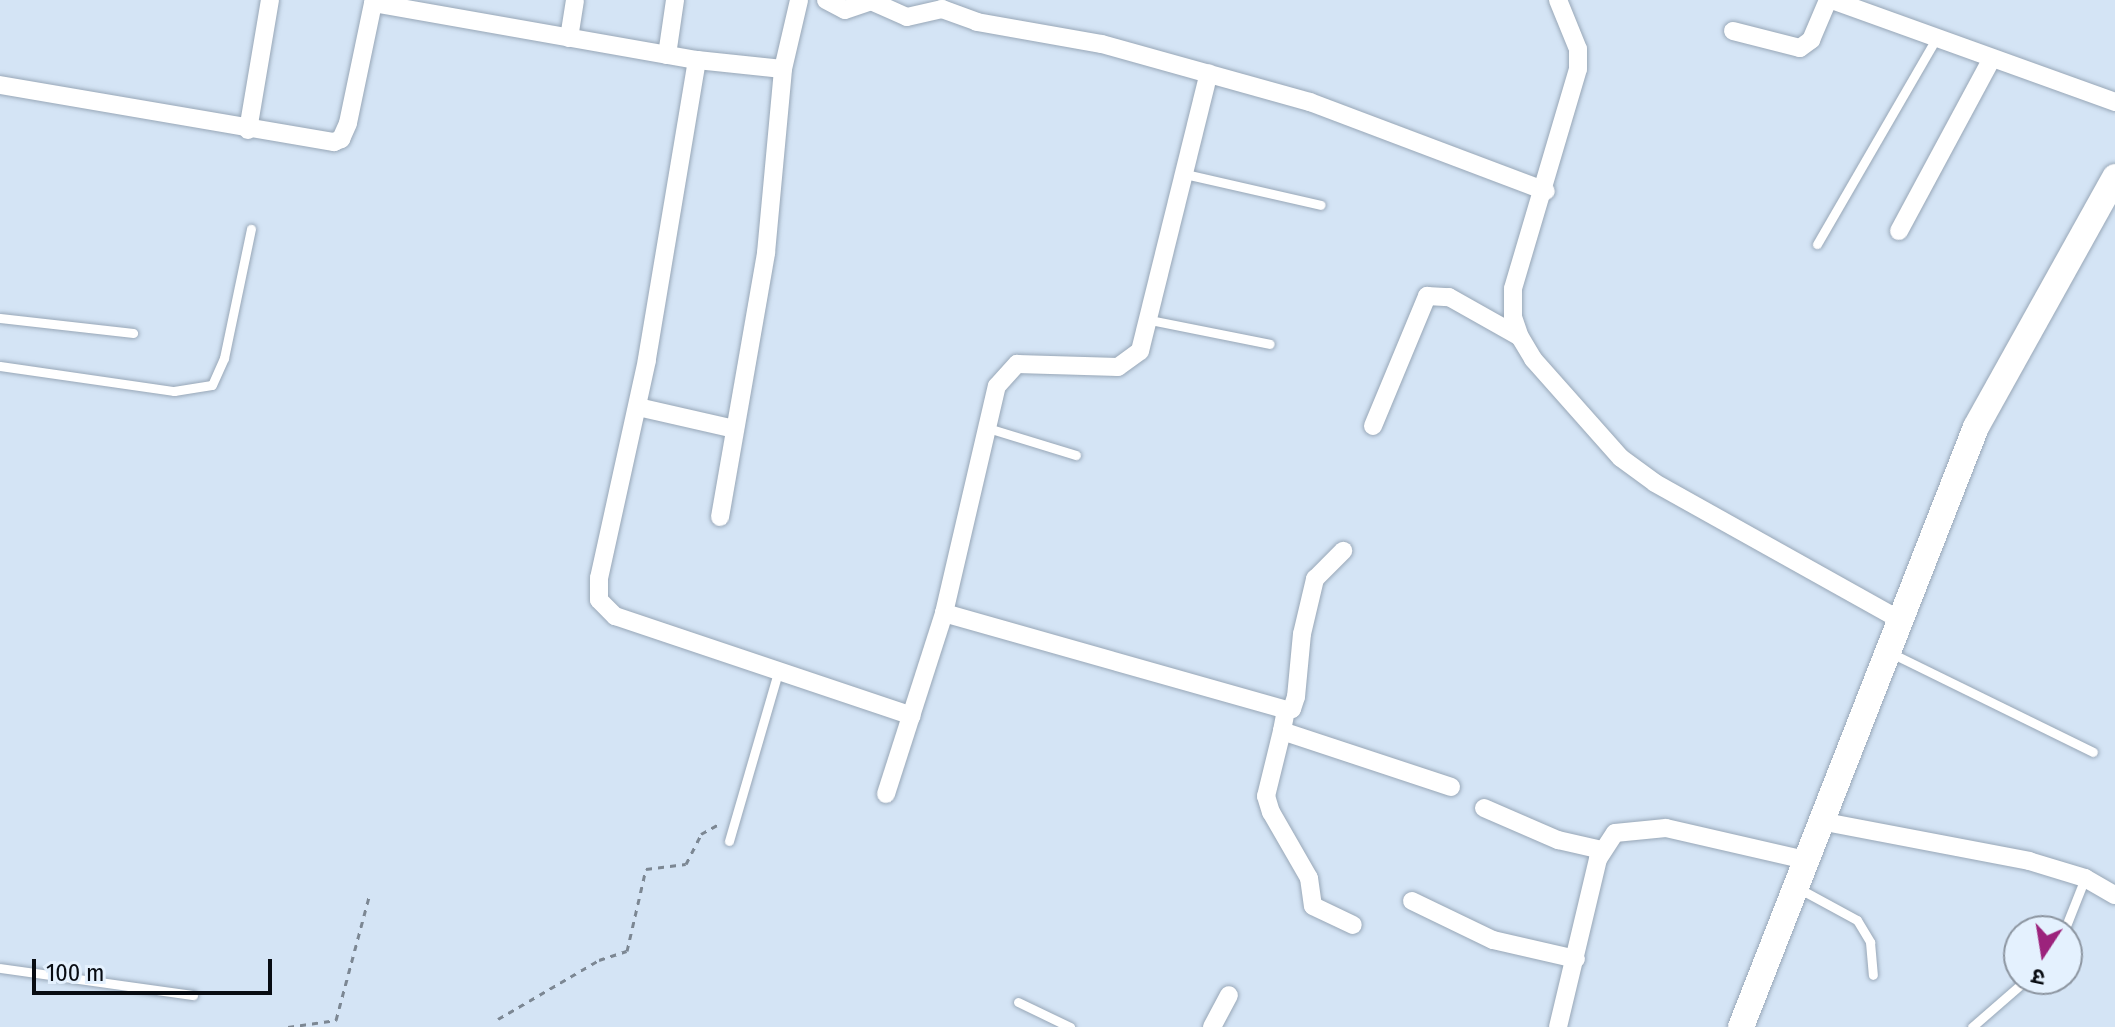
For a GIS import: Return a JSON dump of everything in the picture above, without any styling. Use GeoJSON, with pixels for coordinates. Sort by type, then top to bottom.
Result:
{"type":"FeatureCollection","features":[{"type":"Feature","properties":{"kind":"street"},"geometry":{"type":"LineString","coordinates":[[248,130],[270,0]]}},
{"type":"Feature","properties":{"kind":"street"},"geometry":{"type":"LineString","coordinates":[[569,38],[575,0]]}},
{"type":"Feature","properties":{"kind":"street"},"geometry":{"type":"LineString","coordinates":[[667,55],[675,0]]}},
{"type":"Feature","properties":{"kind":"street"},"geometry":{"type":"LineString","coordinates":[[720,517],[766,253],[783,69],[799,0]]}},
{"type":"Feature","properties":{"kind":"street"},"geometry":{"type":"LineString","coordinates":[[826,0],[845,10],[871,1],[907,17],[942,9],[977,22],[1102,44],[1359,119],[1546,191]]}},
{"type":"Feature","properties":{"kind":"street"},"geometry":{"type":"LineString","coordinates":[[1558,0],[1578,49],[1578,69],[1546,191],[1513,289],[1513,317],[1520,337],[1533,359],[1621,458],[1655,483],[1898,619]]}},
{"type":"Feature","properties":{"kind":"street"},"geometry":{"type":"LineString","coordinates":[[1733,31],[1800,48],[1811,40],[1830,0],[2115,102]]}},
{"type":"Feature","properties":{"kind":"street"},"geometry":{"type":"LineString","coordinates":[[0,85],[322,143],[341,139],[374,2],[466,9],[569,38],[697,60],[783,69]]}},
{"type":"Feature","properties":{"kind":"street"},"geometry":{"type":"LineString","coordinates":[[697,60],[638,407],[599,578],[599,600],[615,616],[912,716]]}},
{"type":"Feature","properties":{"kind":"street"},"geometry":{"type":"LineString","coordinates":[[1899,231],[1991,60]]}},
{"type":"Feature","properties":{"kind":"street"},"geometry":{"type":"LineString","coordinates":[[886,794],[944,613],[997,386],[1017,364],[1118,367],[1140,351],[1209,73]]}},
{"type":"Feature","properties":{"kind":"street"},"geometry":{"type":"LineString","coordinates":[[1741,1027],[1898,619],[1992,394],[2115,177]]}},
{"type":"Feature","properties":{"kind":"street"},"geometry":{"type":"LineString","coordinates":[[1373,426],[1427,296],[1449,297],[1520,337]]}},
{"type":"Feature","properties":{"kind":"street"},"geometry":{"type":"LineString","coordinates":[[638,407],[735,429]]}},
{"type":"Feature","properties":{"kind":"street"},"geometry":{"type":"LineString","coordinates":[[944,613],[1286,710],[1292,709],[1296,697],[1302,634],[1315,579],[1343,551]]}},
{"type":"Feature","properties":{"kind":"street"},"geometry":{"type":"LineString","coordinates":[[1286,710],[1266,796],[1271,812],[1309,878],[1313,906],[1353,925]]}},
{"type":"Feature","properties":{"kind":"street"},"geometry":{"type":"LineString","coordinates":[[1282,731],[1451,787]]}},
{"type":"Feature","properties":{"kind":"street"},"geometry":{"type":"LineString","coordinates":[[1484,808],[1558,840],[1602,850]]}},
{"type":"Feature","properties":{"kind":"street"},"geometry":{"type":"LineString","coordinates":[[1820,821],[2029,861],[2085,878],[2115,895]]}},
{"type":"Feature","properties":{"kind":"street"},"geometry":{"type":"LineString","coordinates":[[1558,1027],[1602,850],[1615,833],[1656,827],[1806,860]]}},
{"type":"Feature","properties":{"kind":"street"},"geometry":{"type":"LineString","coordinates":[[1412,901],[1493,940],[1576,959]]}},
{"type":"Feature","properties":{"kind":"street"},"geometry":{"type":"LineString","coordinates":[[1212,1027],[1229,995]]}},
{"type":"Feature","properties":{"kind":"lane"},"geometry":{"type":"LineString","coordinates":[[1817,244],[1936,39]]}},
{"type":"Feature","properties":{"kind":"lane"},"geometry":{"type":"LineString","coordinates":[[1185,174],[1321,205]]}},
{"type":"Feature","properties":{"kind":"lane"},"geometry":{"type":"LineString","coordinates":[[0,366],[174,391],[212,385],[224,358],[251,229]]}},
{"type":"Feature","properties":{"kind":"lane"},"geometry":{"type":"LineString","coordinates":[[0,318],[133,333]]}},
{"type":"Feature","properties":{"kind":"lane"},"geometry":{"type":"LineString","coordinates":[[1150,320],[1270,344]]}},
{"type":"Feature","properties":{"kind":"lane"},"geometry":{"type":"LineString","coordinates":[[988,428],[1076,455]]}},
{"type":"Feature","properties":{"kind":"lane"},"geometry":{"type":"LineString","coordinates":[[1886,651],[2093,752]]}},
{"type":"Feature","properties":{"kind":"lane"},"geometry":{"type":"LineString","coordinates":[[729,841],[779,669]]}},
{"type":"Feature","properties":{"kind":"lane"},"geometry":{"type":"LineString","coordinates":[[2070,915],[2085,878]]}},
{"type":"Feature","properties":{"kind":"lane"},"geometry":{"type":"LineString","coordinates":[[1795,887],[1857,920],[1870,942],[1873,975]]}},
{"type":"Feature","properties":{"kind":"lane"},"geometry":{"type":"LineString","coordinates":[[0,968],[193,995]]}},
{"type":"Feature","properties":{"kind":"lane"},"geometry":{"type":"LineString","coordinates":[[1972,1027],[2009,995]]}},
{"type":"Feature","properties":{"kind":"lane"},"geometry":{"type":"LineString","coordinates":[[1018,1002],[1070,1027]]}},
{"type":"Feature","properties":{"kind":"path"},"geometry":{"type":"LineString","coordinates":[[498,1019],[599,960],[627,951],[646,869],[686,864],[701,834],[736,818]]}},
{"type":"Feature","properties":{"kind":"path"},"geometry":{"type":"LineString","coordinates":[[288,1027],[336,1020],[369,897]]}}]}
